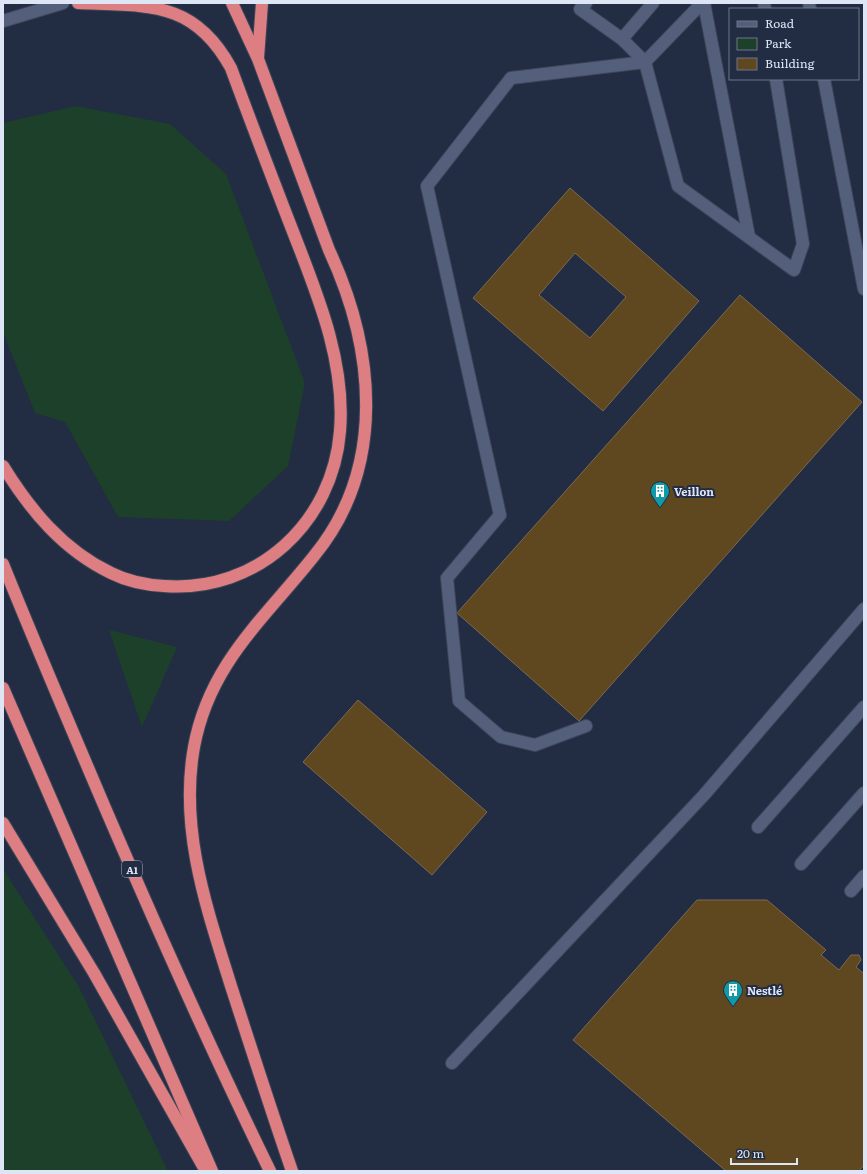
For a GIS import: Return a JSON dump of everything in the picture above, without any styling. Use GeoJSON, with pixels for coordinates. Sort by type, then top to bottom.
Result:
{"type":"FeatureCollection","features":[{"type":"Feature","properties":{"kind":"highway"},"geometry":{"type":"LineString","coordinates":[[3,466],[21,494],[53,533],[80,555],[112,574],[132,580],[154,585],[176,587],[198,586],[245,572],[281,549],[305,524],[318,505],[329,481],[338,447],[340,394],[329,334],[312,281],[231,68],[221,49],[206,30],[188,18],[171,10],[78,3]]}},
{"type":"Feature","properties":{"kind":"highway"},"geometry":{"type":"LineString","coordinates":[[232,3],[258,59],[329,250],[342,277],[361,352],[367,411],[361,462],[347,506],[338,523],[316,555],[253,627],[220,674],[203,710],[191,768],[191,826],[201,884],[249,1041],[292,1171]]}},
{"type":"Feature","properties":{"kind":"highway"},"geometry":{"type":"LineString","coordinates":[[258,59],[262,3]]}},
{"type":"Feature","properties":{"kind":"highway","name":"A1"},"geometry":{"type":"LineString","coordinates":[[3,564],[45,667],[157,927],[236,1102],[270,1171]]}},
{"type":"Feature","properties":{"kind":"highway"},"geometry":{"type":"LineString","coordinates":[[3,688],[212,1171]]}},
{"type":"Feature","properties":{"kind":"highway"},"geometry":{"type":"LineString","coordinates":[[3,823],[94,973],[205,1171]]}},
{"type":"Feature","properties":{"kind":"main road"},"geometry":{"type":"LineString","coordinates":[[3,21],[62,3]]}},
{"type":"Feature","properties":{"kind":"main road"},"geometry":{"type":"LineString","coordinates":[[586,3],[580,10],[622,39],[645,62],[678,186],[794,270],[803,244],[776,80]]}},
{"type":"Feature","properties":{"kind":"main road"},"geometry":{"type":"LineString","coordinates":[[622,39],[653,3]]}},
{"type":"Feature","properties":{"kind":"main road"},"geometry":{"type":"LineString","coordinates":[[586,726],[535,745],[501,737],[459,701],[447,578],[500,515],[427,186],[511,78],[645,62],[703,3]]}},
{"type":"Feature","properties":{"kind":"main road"},"geometry":{"type":"LineString","coordinates":[[703,3],[748,237]]}},
{"type":"Feature","properties":{"kind":"main road"},"geometry":{"type":"LineString","coordinates":[[824,80],[864,289]]}},
{"type":"Feature","properties":{"kind":"main road"},"geometry":{"type":"LineString","coordinates":[[452,1063],[704,795],[864,609]]}},
{"type":"Feature","properties":{"kind":"main road"},"geometry":{"type":"LineString","coordinates":[[758,827],[864,707]]}},
{"type":"Feature","properties":{"kind":"main road"},"geometry":{"type":"LineString","coordinates":[[801,864],[864,793]]}},
{"type":"Feature","properties":{"kind":"main road"},"geometry":{"type":"LineString","coordinates":[[851,891],[864,876]]}},
{"type":"Feature","properties":{"kind":"green space"},"geometry":{"type":"Polygon","coordinates":[[[76,106],[170,124],[226,174],[305,383],[288,466],[229,521],[118,517],[65,422],[35,413],[3,332],[3,123],[76,106]]]}},
{"type":"Feature","properties":{"kind":"green space"},"geometry":{"type":"Polygon","coordinates":[[[109,630],[177,647],[142,727],[109,630]]]}},
{"type":"Feature","properties":{"kind":"green space"},"geometry":{"type":"Polygon","coordinates":[[[3,869],[79,987],[168,1171],[3,1171],[3,869]]]}},
{"type":"Feature","properties":{"kind":"building"},"geometry":{"type":"Polygon","coordinates":[[[570,188],[699,301],[603,411],[473,298],[570,188]],[[575,253],[539,295],[590,338],[626,297],[575,253]]]}},
{"type":"Feature","properties":{"kind":"building","name":"Veillon"},"geometry":{"type":"Polygon","coordinates":[[[740,295],[862,402],[579,721],[457,613],[740,295]]]}},
{"type":"Feature","properties":{"kind":"building"},"geometry":{"type":"Polygon","coordinates":[[[358,700],[487,812],[432,875],[303,762],[358,700]]]}},
{"type":"Feature","properties":{"kind":"building","name":"Nestlé"},"geometry":{"type":"Polygon","coordinates":[[[697,900],[767,900],[826,950],[821,955],[839,970],[851,955],[859,955],[861,960],[856,967],[864,974],[864,1165],[859,1171],[726,1171],[573,1040],[697,900]]]}},
{"type":"Feature","properties":{"kind":"place","name":"Veillon"},"geometry":{"type":"Point","coordinates":[660,508]}},
{"type":"Feature","properties":{"kind":"place","name":"Nestlé"},"geometry":{"type":"Point","coordinates":[733,1007]}}]}
